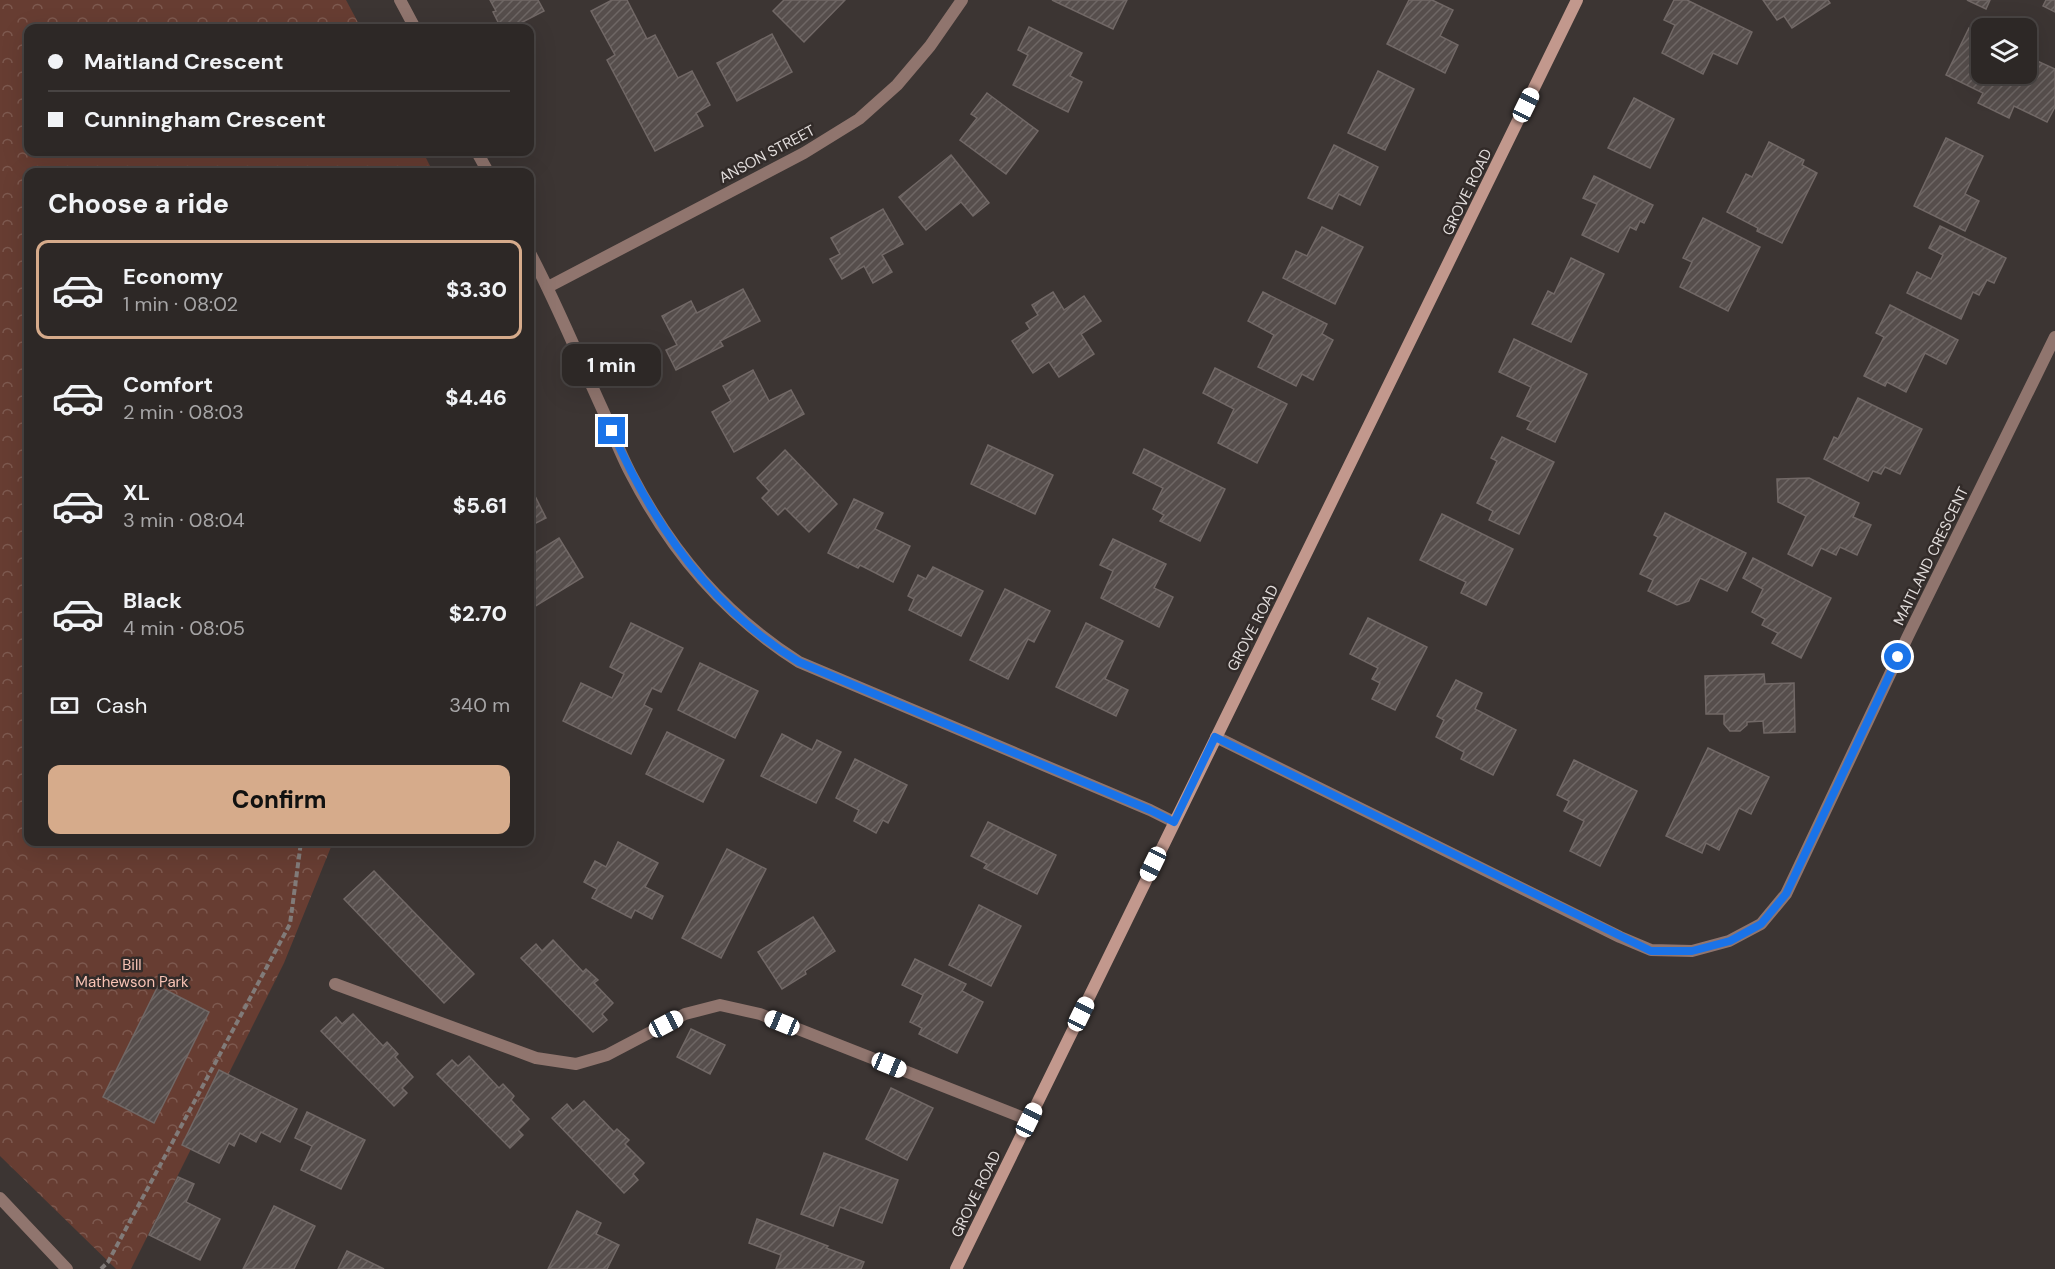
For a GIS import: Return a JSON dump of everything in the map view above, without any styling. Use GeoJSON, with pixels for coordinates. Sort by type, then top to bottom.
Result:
{"type":"FeatureCollection","features":[{"type":"Feature","properties":{"kind":"main road","name":"GROVE ROAD"},"geometry":{"type":"LineString","coordinates":[[956,1269],[1578,0]]}},
{"type":"Feature","properties":{"kind":"street"},"geometry":{"type":"LineString","coordinates":[[400,0],[413,24]]}},
{"type":"Feature","properties":{"kind":"street","name":"ANSON STREET"},"geometry":{"type":"LineString","coordinates":[[548,287],[804,153],[859,119],[897,85],[930,46],[962,0]]}},
{"type":"Feature","properties":{"kind":"street"},"geometry":{"type":"LineString","coordinates":[[534,261],[548,287],[630,473],[659,523],[692,568],[715,594],[759,635],[799,662],[1174,822]]}},
{"type":"Feature","properties":{"kind":"street","name":"MAITLAND CRESCENT"},"geometry":{"type":"LineString","coordinates":[[1215,737],[1651,951],[1692,951],[1730,941],[1761,924],[1786,894],[1908,636],[2055,337]]}},
{"type":"Feature","properties":{"kind":"street"},"geometry":{"type":"LineString","coordinates":[[335,984],[536,1058],[576,1064],[607,1055],[685,1014],[720,1005],[760,1014],[1029,1120]]}},
{"type":"Feature","properties":{"kind":"street"},"geometry":{"type":"LineString","coordinates":[[0,1198],[67,1269]]}},
{"type":"Feature","properties":{"kind":"path"},"geometry":{"type":"LineString","coordinates":[[101,1269],[108,1262],[290,924],[300,846]]}},
{"type":"Feature","properties":{"kind":"green space","name":"Bill Mathewson Park"},"geometry":{"type":"Polygon","coordinates":[[[0,0],[346,0],[359,24],[24,24],[24,156],[425,156],[431,168],[24,168],[24,846],[331,846],[284,963],[131,1269],[116,1269],[0,1156],[0,0]]]}},
{"type":"Feature","properties":{"kind":"building"},"geometry":{"type":"Polygon","coordinates":[[[490,0],[538,0],[544,11],[519,24],[499,24],[493,12],[496,11],[490,0]]]}},
{"type":"Feature","properties":{"kind":"building"},"geometry":{"type":"Polygon","coordinates":[[[612,0],[627,0],[647,39],[655,35],[678,78],[692,71],[710,105],[696,113],[703,126],[655,151],[607,60],[615,55],[591,11],[612,0]]]}},
{"type":"Feature","properties":{"kind":"building"},"geometry":{"type":"Polygon","coordinates":[[[784,0],[845,0],[804,42],[773,11],[784,0]]]}},
{"type":"Feature","properties":{"kind":"building"},"geometry":{"type":"Polygon","coordinates":[[[1052,0],[1127,0],[1113,29],[1052,0]]]}},
{"type":"Feature","properties":{"kind":"building"},"geometry":{"type":"Polygon","coordinates":[[[1409,0],[1432,0],[1453,10],[1440,36],[1458,45],[1445,73],[1387,44],[1409,0]]]}},
{"type":"Feature","properties":{"kind":"building"},"geometry":{"type":"Polygon","coordinates":[[[1674,0],[1687,0],[1752,32],[1737,64],[1713,53],[1703,74],[1662,53],[1675,25],[1664,20],[1674,0]]]}},
{"type":"Feature","properties":{"kind":"building"},"geometry":{"type":"Polygon","coordinates":[[[1763,0],[1828,0],[1830,3],[1792,28],[1784,16],[1777,20],[1763,0]]]}},
{"type":"Feature","properties":{"kind":"building"},"geometry":{"type":"Polygon","coordinates":[[[1967,0],[1990,0],[1986,9],[1967,0]]]}},
{"type":"Feature","properties":{"kind":"building"},"geometry":{"type":"Polygon","coordinates":[[[2046,0],[2055,0],[2055,12],[2043,6],[2046,0]]]}},
{"type":"Feature","properties":{"kind":"building"},"geometry":{"type":"Polygon","coordinates":[[[1029,27],[1082,53],[1070,76],[1082,82],[1068,112],[1013,85],[1028,55],[1018,50],[1029,27]]]}},
{"type":"Feature","properties":{"kind":"building"},"geometry":{"type":"Polygon","coordinates":[[[1969,28],[1971,29],[1971,84],[2037,84],[2037,61],[2055,69],[2055,107],[2047,122],[2014,106],[2009,118],[1978,103],[1983,93],[1946,75],[1969,28]]]}},
{"type":"Feature","properties":{"kind":"building"},"geometry":{"type":"Polygon","coordinates":[[[772,34],[792,72],[737,101],[717,63],[772,34]]]}},
{"type":"Feature","properties":{"kind":"building"},"geometry":{"type":"Polygon","coordinates":[[[1378,71],[1414,89],[1385,150],[1348,133],[1378,71]]]}},
{"type":"Feature","properties":{"kind":"building"},"geometry":{"type":"Polygon","coordinates":[[[987,93],[1038,131],[1006,174],[960,140],[977,118],[971,114],[987,93]]]}},
{"type":"Feature","properties":{"kind":"building"},"geometry":{"type":"Polygon","coordinates":[[[1634,98],[1674,119],[1650,168],[1608,148],[1634,98]]]}},
{"type":"Feature","properties":{"kind":"building"},"geometry":{"type":"Polygon","coordinates":[[[1946,138],[1983,156],[1965,194],[1979,201],[1965,231],[1914,206],[1946,138]]]}},
{"type":"Feature","properties":{"kind":"building"},"geometry":{"type":"Polygon","coordinates":[[[1769,142],[1804,160],[1802,165],[1817,173],[1782,243],[1757,231],[1758,228],[1727,212],[1746,174],[1752,177],[1769,142]]]}},
{"type":"Feature","properties":{"kind":"building"},"geometry":{"type":"Polygon","coordinates":[[[1334,145],[1378,167],[1360,205],[1339,194],[1332,209],[1308,198],[1334,145]]]}},
{"type":"Feature","properties":{"kind":"building"},"geometry":{"type":"Polygon","coordinates":[[[951,155],[989,203],[973,216],[961,202],[926,230],[899,197],[951,155]]]}},
{"type":"Feature","properties":{"kind":"building"},"geometry":{"type":"Polygon","coordinates":[[[1594,176],[1653,205],[1644,223],[1640,221],[1636,230],[1630,227],[1618,252],[1582,235],[1597,204],[1583,198],[1594,176]]]}},
{"type":"Feature","properties":{"kind":"building"},"geometry":{"type":"Polygon","coordinates":[[[883,209],[903,244],[882,255],[892,272],[873,283],[864,266],[842,279],[830,259],[840,254],[831,238],[883,209]]]}},
{"type":"Feature","properties":{"kind":"building"},"geometry":{"type":"Polygon","coordinates":[[[1703,218],[1760,247],[1728,311],[1680,287],[1692,262],[1683,258],[1703,218]]]}},
{"type":"Feature","properties":{"kind":"building"},"geometry":{"type":"Polygon","coordinates":[[[1940,226],[2006,258],[1994,283],[1987,280],[1979,295],[1973,292],[1961,319],[1907,293],[1917,272],[1931,279],[1943,255],[1929,248],[1940,226]]]}},
{"type":"Feature","properties":{"kind":"building"},"geometry":{"type":"Polygon","coordinates":[[[1322,227],[1363,247],[1335,304],[1283,278],[1296,251],[1307,256],[1322,227]]]}},
{"type":"Feature","properties":{"kind":"building"},"geometry":{"type":"Polygon","coordinates":[[[1571,258],[1604,274],[1571,342],[1532,324],[1548,291],[1554,294],[1571,258]]]}},
{"type":"Feature","properties":{"kind":"building"},"geometry":{"type":"Polygon","coordinates":[[[743,289],[760,321],[720,341],[723,346],[676,370],[666,350],[677,345],[662,316],[691,301],[697,313],[743,289]]]}},
{"type":"Feature","properties":{"kind":"building"},"geometry":{"type":"Polygon","coordinates":[[[1053,292],[1064,310],[1084,296],[1101,321],[1081,334],[1094,354],[1059,377],[1049,362],[1033,373],[1012,341],[1030,329],[1026,323],[1038,315],[1032,305],[1053,292]]]}},
{"type":"Feature","properties":{"kind":"building"},"geometry":{"type":"Polygon","coordinates":[[[1263,292],[1327,324],[1322,334],[1333,340],[1313,380],[1302,374],[1296,386],[1258,367],[1274,335],[1248,321],[1263,292]]]}},
{"type":"Feature","properties":{"kind":"building"},"geometry":{"type":"Polygon","coordinates":[[[1890,305],[1958,340],[1946,364],[1925,353],[1906,392],[1887,382],[1885,386],[1864,376],[1884,337],[1876,333],[1890,305]]]}},
{"type":"Feature","properties":{"kind":"building"},"geometry":{"type":"Polygon","coordinates":[[[1514,339],[1587,374],[1555,442],[1527,429],[1531,422],[1517,416],[1531,387],[1499,372],[1514,339]]]}},
{"type":"Feature","properties":{"kind":"building"},"geometry":{"type":"Polygon","coordinates":[[[1215,368],[1287,404],[1257,463],[1218,443],[1234,409],[1203,393],[1215,368]]]}},
{"type":"Feature","properties":{"kind":"building"},"geometry":{"type":"Polygon","coordinates":[[[753,370],[769,401],[791,390],[804,414],[734,452],[712,412],[731,401],[723,386],[753,370]]]}},
{"type":"Feature","properties":{"kind":"building"},"geometry":{"type":"Polygon","coordinates":[[[1858,398],[1922,429],[1900,474],[1885,467],[1881,474],[1873,471],[1868,481],[1824,459],[1834,437],[1838,439],[1858,398]]]}},
{"type":"Feature","properties":{"kind":"building"},"geometry":{"type":"Polygon","coordinates":[[[1502,437],[1554,462],[1519,534],[1489,520],[1493,511],[1477,503],[1497,461],[1491,458],[1502,437]]]}},
{"type":"Feature","properties":{"kind":"building"},"geometry":{"type":"Polygon","coordinates":[[[988,445],[1053,475],[1035,514],[971,484],[988,445]]]}},
{"type":"Feature","properties":{"kind":"building"},"geometry":{"type":"Polygon","coordinates":[[[1144,449],[1225,489],[1200,541],[1160,521],[1164,515],[1153,509],[1163,488],[1133,473],[1144,449]]]}},
{"type":"Feature","properties":{"kind":"building"},"geometry":{"type":"Polygon","coordinates":[[[785,450],[837,504],[809,532],[785,508],[778,515],[762,498],[769,491],[757,478],[785,450]]]}},
{"type":"Feature","properties":{"kind":"building"},"geometry":{"type":"Polygon","coordinates":[[[1809,478],[1859,503],[1853,517],[1871,525],[1857,555],[1840,547],[1836,555],[1821,548],[1812,566],[1788,554],[1806,516],[1778,502],[1777,479],[1809,478]]]}},
{"type":"Feature","properties":{"kind":"building"},"geometry":{"type":"Polygon","coordinates":[[[534,494],[546,518],[534,524],[534,494]]]}},
{"type":"Feature","properties":{"kind":"building"},"geometry":{"type":"Polygon","coordinates":[[[854,499],[883,513],[875,529],[910,546],[893,582],[860,565],[858,568],[828,553],[854,499]]]}},
{"type":"Feature","properties":{"kind":"building"},"geometry":{"type":"Polygon","coordinates":[[[1665,513],[1746,553],[1727,591],[1700,578],[1689,601],[1677,605],[1648,591],[1653,580],[1640,574],[1658,537],[1654,535],[1665,513]]]}},
{"type":"Feature","properties":{"kind":"building"},"geometry":{"type":"Polygon","coordinates":[[[1442,514],[1513,549],[1486,605],[1461,593],[1466,582],[1420,560],[1442,514]]]}},
{"type":"Feature","properties":{"kind":"building"},"geometry":{"type":"Polygon","coordinates":[[[559,538],[583,577],[534,607],[534,554],[559,538]]]}},
{"type":"Feature","properties":{"kind":"building"},"geometry":{"type":"Polygon","coordinates":[[[1113,539],[1166,564],[1154,588],[1173,597],[1159,627],[1101,598],[1113,571],[1100,565],[1113,539]]]}},
{"type":"Feature","properties":{"kind":"building"},"geometry":{"type":"Polygon","coordinates":[[[1753,558],[1831,598],[1801,658],[1772,643],[1778,633],[1762,625],[1765,619],[1752,612],[1763,589],[1743,578],[1753,558]]]}},
{"type":"Feature","properties":{"kind":"building"},"geometry":{"type":"Polygon","coordinates":[[[933,567],[983,591],[961,636],[909,610],[914,599],[908,596],[918,575],[926,579],[933,567]]]}},
{"type":"Feature","properties":{"kind":"building"},"geometry":{"type":"Polygon","coordinates":[[[1005,589],[1050,611],[1034,642],[1028,639],[1008,679],[970,660],[1005,589]]]}},
{"type":"Feature","properties":{"kind":"building"},"geometry":{"type":"Polygon","coordinates":[[[1368,618],[1427,647],[1395,710],[1372,699],[1380,683],[1372,679],[1378,668],[1350,654],[1368,618]]]}},
{"type":"Feature","properties":{"kind":"building"},"geometry":{"type":"Polygon","coordinates":[[[631,623],[683,648],[661,692],[652,688],[644,705],[652,709],[631,754],[563,721],[581,683],[612,698],[624,674],[610,667],[631,623]]]}},
{"type":"Feature","properties":{"kind":"building"},"geometry":{"type":"Polygon","coordinates":[[[1086,623],[1123,641],[1105,679],[1128,690],[1116,716],[1056,687],[1086,623]]]}},
{"type":"Feature","properties":{"kind":"building"},"geometry":{"type":"Polygon","coordinates":[[[700,663],[758,691],[735,738],[678,710],[700,663]]]}},
{"type":"Feature","properties":{"kind":"building"},"geometry":{"type":"Polygon","coordinates":[[[1764,674],[1765,684],[1794,683],[1795,732],[1764,733],[1763,721],[1747,722],[1747,725],[1740,731],[1730,731],[1724,724],[1724,714],[1706,714],[1705,676],[1764,674]]]}},
{"type":"Feature","properties":{"kind":"building"},"geometry":{"type":"Polygon","coordinates":[[[1456,680],[1482,693],[1475,709],[1516,730],[1493,775],[1461,759],[1464,752],[1436,737],[1444,720],[1437,716],[1456,680]]]}},
{"type":"Feature","properties":{"kind":"building"},"geometry":{"type":"Polygon","coordinates":[[[667,732],[724,760],[703,802],[646,774],[667,732]]]}},
{"type":"Feature","properties":{"kind":"building"},"geometry":{"type":"Polygon","coordinates":[[[782,734],[812,750],[817,740],[841,752],[816,803],[761,776],[782,734]]]}},
{"type":"Feature","properties":{"kind":"building"},"geometry":{"type":"Polygon","coordinates":[[[1708,748],[1769,777],[1751,814],[1739,808],[1719,850],[1706,843],[1702,853],[1666,836],[1708,748]]]}},
{"type":"Feature","properties":{"kind":"building"},"geometry":{"type":"Polygon","coordinates":[[[855,759],[907,785],[888,823],[883,820],[876,833],[854,821],[859,810],[836,798],[855,759]]]}},
{"type":"Feature","properties":{"kind":"building"},"geometry":{"type":"Polygon","coordinates":[[[1574,760],[1637,791],[1600,866],[1570,851],[1584,821],[1564,811],[1569,801],[1557,795],[1574,760]]]}},
{"type":"Feature","properties":{"kind":"building"},"geometry":{"type":"Polygon","coordinates":[[[988,822],[1056,855],[1037,894],[984,868],[987,864],[971,856],[988,822]]]}},
{"type":"Feature","properties":{"kind":"building"},"geometry":{"type":"Polygon","coordinates":[[[618,842],[658,863],[645,887],[663,896],[652,919],[635,910],[631,918],[592,898],[597,889],[584,882],[595,861],[606,867],[618,842]]]}},
{"type":"Feature","properties":{"kind":"building"},"geometry":{"type":"Polygon","coordinates":[[[727,849],[766,869],[721,958],[682,938],[727,849]]]}},
{"type":"Feature","properties":{"kind":"building"},"geometry":{"type":"Polygon","coordinates":[[[374,871],[474,974],[444,1003],[344,899],[374,871]]]}},
{"type":"Feature","properties":{"kind":"building"},"geometry":{"type":"Polygon","coordinates":[[[979,905],[1021,926],[991,986],[949,965],[979,905]]]}},
{"type":"Feature","properties":{"kind":"building"},"geometry":{"type":"Polygon","coordinates":[[[813,917],[835,951],[782,989],[758,952],[813,917]]]}},
{"type":"Feature","properties":{"kind":"building"},"geometry":{"type":"Polygon","coordinates":[[[553,940],[583,972],[586,969],[598,980],[594,983],[613,1003],[602,1014],[607,1020],[593,1032],[521,958],[536,944],[542,951],[553,940]]]}},
{"type":"Feature","properties":{"kind":"building"},"geometry":{"type":"Polygon","coordinates":[[[915,959],[966,984],[962,991],[983,1002],[957,1053],[919,1034],[922,1028],[910,1022],[923,995],[902,985],[915,959]]]}},
{"type":"Feature","properties":{"kind":"building"},"geometry":{"type":"Polygon","coordinates":[[[158,986],[209,1012],[154,1123],[103,1097],[158,986]]]}},
{"type":"Feature","properties":{"kind":"building"},"geometry":{"type":"Polygon","coordinates":[[[353,1014],[383,1046],[387,1042],[398,1054],[395,1057],[413,1077],[402,1088],[407,1093],[394,1106],[321,1031],[336,1017],[342,1024],[353,1014]]]}},
{"type":"Feature","properties":{"kind":"building"},"geometry":{"type":"Polygon","coordinates":[[[691,1029],[725,1045],[710,1074],[677,1057],[691,1029]]]}},
{"type":"Feature","properties":{"kind":"building"},"geometry":{"type":"Polygon","coordinates":[[[469,1056],[499,1088],[503,1084],[514,1096],[511,1100],[529,1119],[518,1130],[523,1135],[510,1148],[437,1074],[452,1060],[458,1066],[469,1056]]]}},
{"type":"Feature","properties":{"kind":"building"},"geometry":{"type":"Polygon","coordinates":[[[219,1070],[297,1109],[280,1142],[261,1132],[256,1142],[240,1133],[234,1146],[229,1143],[219,1163],[182,1145],[219,1070]]]}},
{"type":"Feature","properties":{"kind":"building"},"geometry":{"type":"Polygon","coordinates":[[[891,1088],[933,1108],[907,1160],[866,1139],[891,1088]]]}},
{"type":"Feature","properties":{"kind":"building"},"geometry":{"type":"Polygon","coordinates":[[[584,1101],[614,1132],[617,1129],[629,1140],[625,1144],[644,1163],[633,1174],[638,1180],[624,1193],[552,1118],[567,1104],[573,1111],[584,1101]]]}},
{"type":"Feature","properties":{"kind":"building"},"geometry":{"type":"Polygon","coordinates":[[[307,1112],[365,1140],[341,1189],[301,1170],[312,1146],[295,1138],[307,1112]]]}},
{"type":"Feature","properties":{"kind":"building"},"geometry":{"type":"Polygon","coordinates":[[[824,1153],[898,1180],[882,1223],[840,1207],[833,1226],[801,1214],[824,1153]]]}},
{"type":"Feature","properties":{"kind":"building"},"geometry":{"type":"Polygon","coordinates":[[[178,1177],[194,1184],[186,1202],[220,1219],[200,1260],[149,1235],[178,1177]]]}},
{"type":"Feature","properties":{"kind":"building"},"geometry":{"type":"Polygon","coordinates":[[[274,1206],[315,1226],[294,1269],[243,1269],[274,1206]]]}},
{"type":"Feature","properties":{"kind":"building"},"geometry":{"type":"Polygon","coordinates":[[[577,1211],[601,1223],[596,1234],[619,1245],[607,1269],[548,1269],[577,1211]]]}},
{"type":"Feature","properties":{"kind":"building"},"geometry":{"type":"Polygon","coordinates":[[[757,1219],[864,1262],[861,1269],[776,1269],[781,1255],[749,1243],[757,1219]]]}},
{"type":"Feature","properties":{"kind":"building"},"geometry":{"type":"Polygon","coordinates":[[[347,1251],[384,1269],[338,1269],[347,1251]]]}},
{"type":"Feature","properties":{"kind":"route"},"geometry":{"type":"LineString","coordinates":[[612,431],[630,473],[659,523],[692,568],[734,614],[759,635],[799,662],[1174,822],[1215,737],[1651,951],[1692,951],[1730,941],[1761,924],[1786,894],[1898,657]]}}]}
